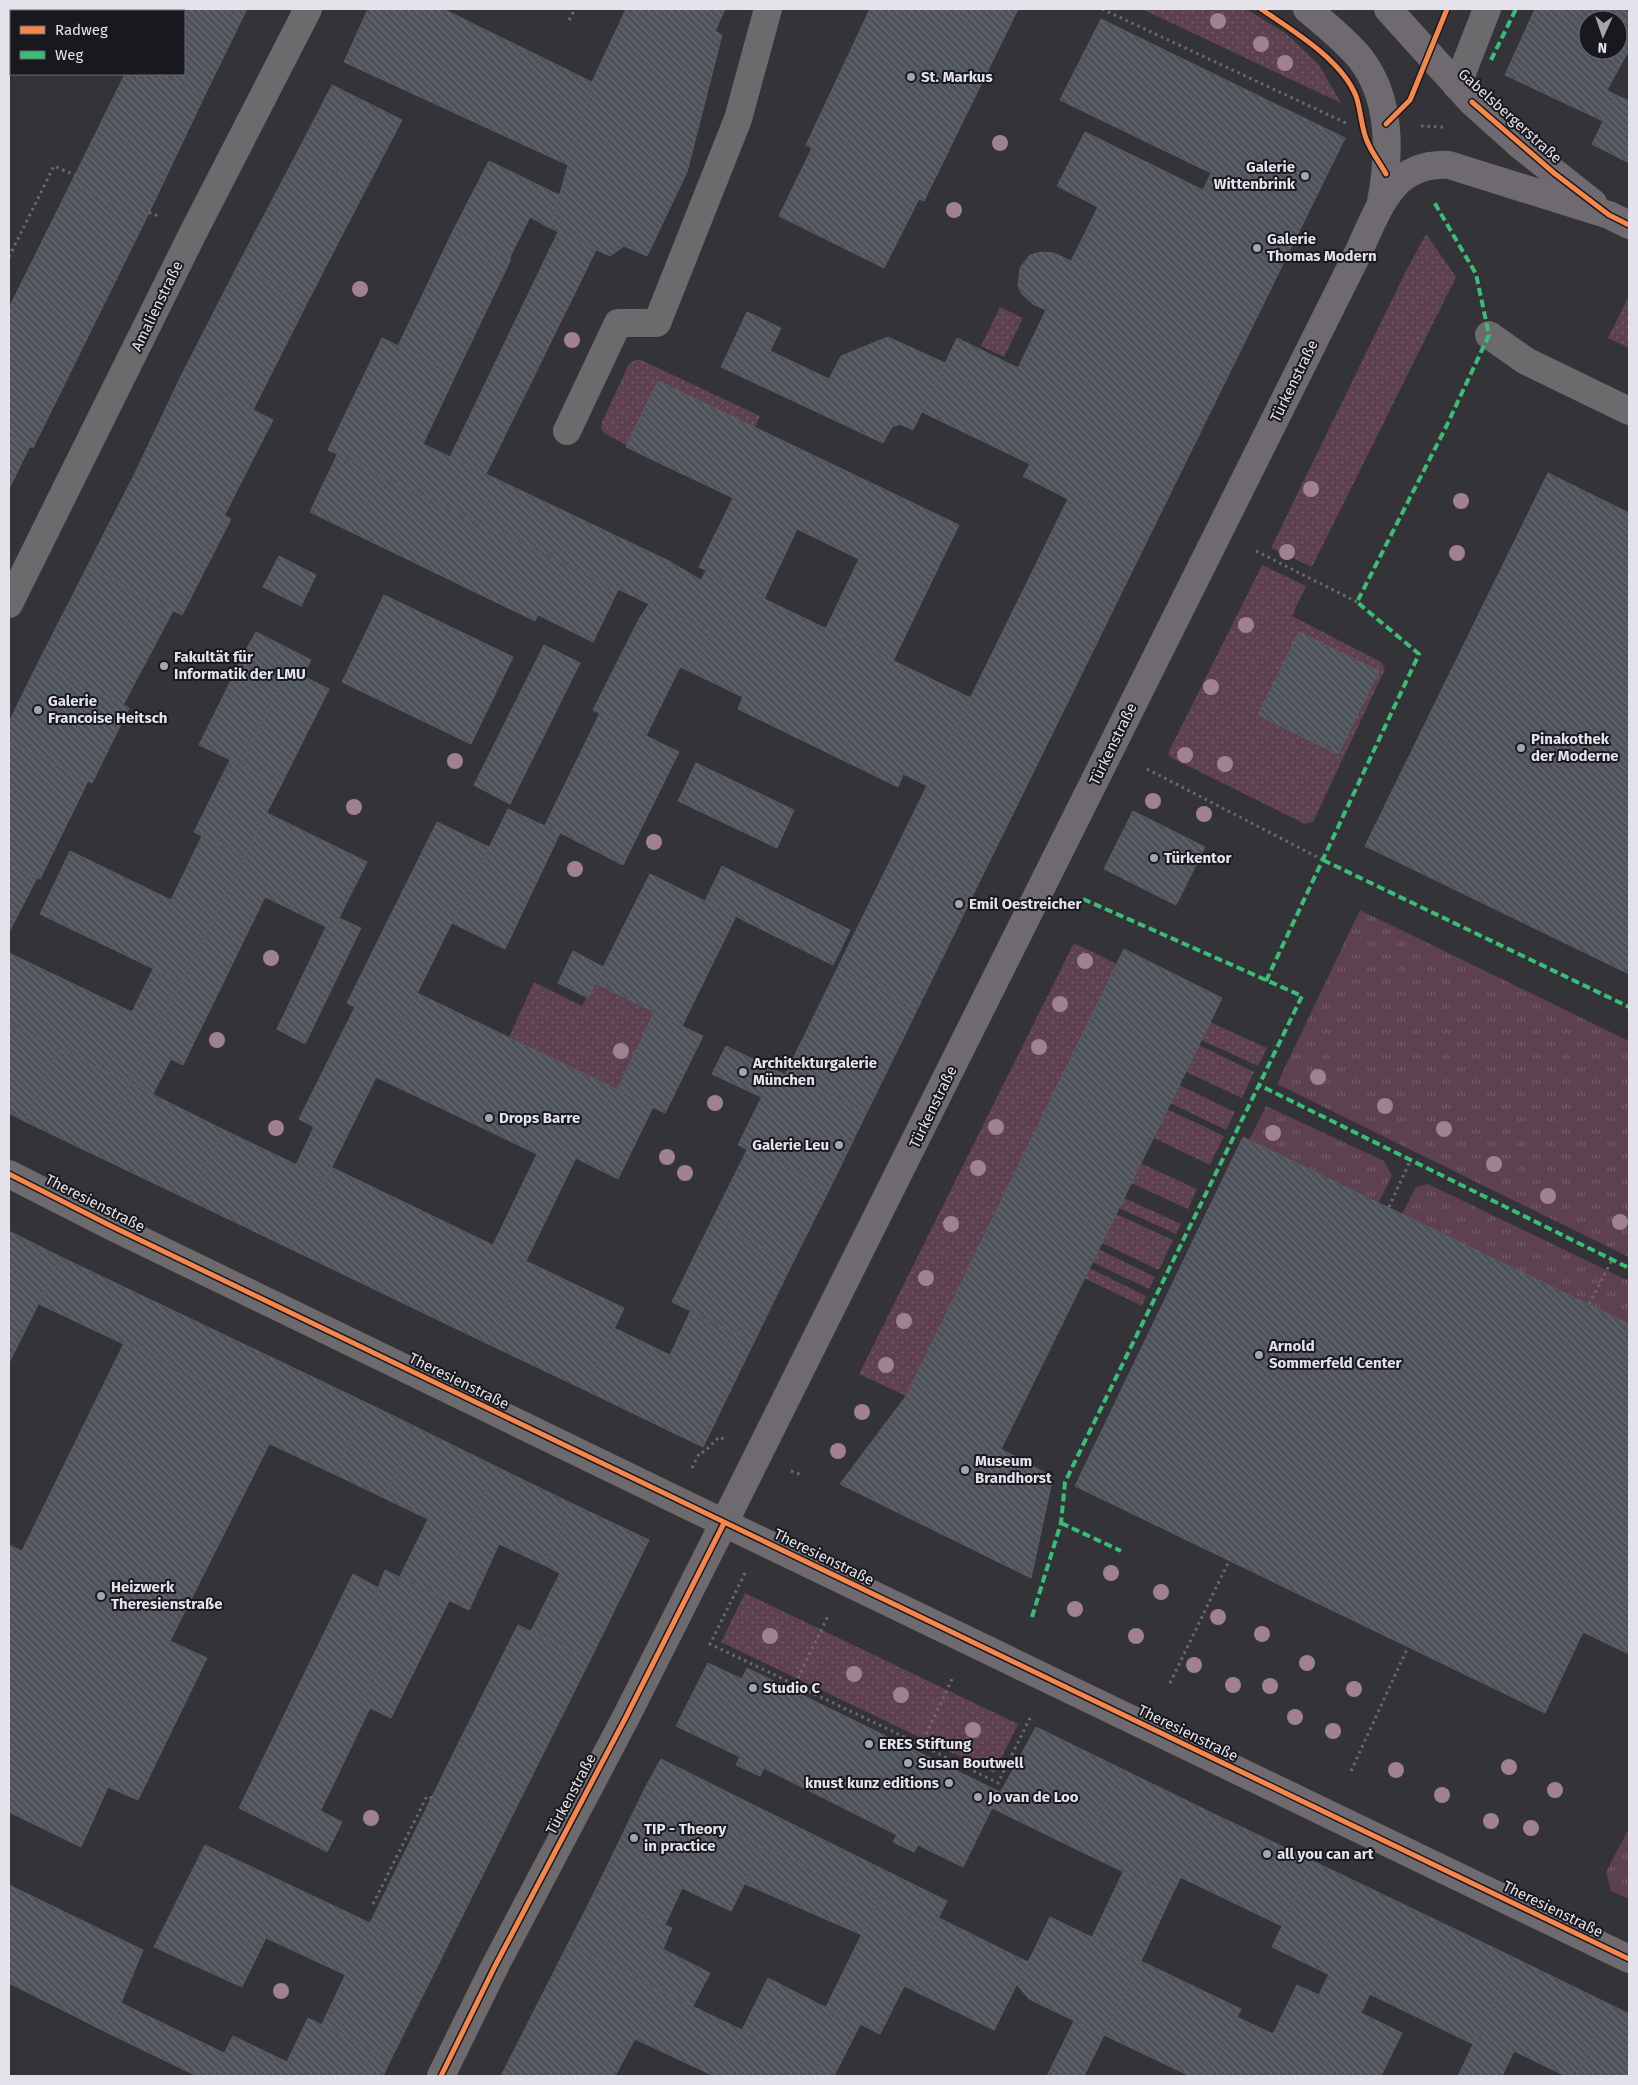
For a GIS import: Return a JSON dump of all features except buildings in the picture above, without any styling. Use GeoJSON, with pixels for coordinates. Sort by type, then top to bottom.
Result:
{"type":"FeatureCollection","features":[{"type":"Feature","properties":{"kind":"main road"},"geometry":{"type":"LineString","coordinates":[[1307,9],[1345,42],[1360,59],[1371,75],[1380,97],[1386,124],[1386,174],[1381,202]]}},
{"type":"Feature","properties":{"kind":"main road","name":"Gabelsbergerstraße"},"geometry":{"type":"LineString","coordinates":[[1388,9],[1457,86],[1521,146],[1619,220]]}},
{"type":"Feature","properties":{"kind":"main road","name":"Gabelsbergerstraße"},"geometry":{"type":"LineString","coordinates":[[1444,164],[1619,220]]}},
{"type":"Feature","properties":{"kind":"main road","name":"Türkenstraße"},"geometry":{"type":"LineString","coordinates":[[724,1523],[1336,296],[1381,202],[1400,180],[1414,170],[1429,165],[1444,164]]}},
{"type":"Feature","properties":{"kind":"main road","name":"Theresienstraße"},"geometry":{"type":"LineString","coordinates":[[724,1523],[1629,1960]]}},
{"type":"Feature","properties":{"kind":"street","name":"Amalienstraße"},"geometry":{"type":"LineString","coordinates":[[9,604],[193,233],[308,9]]}},
{"type":"Feature","properties":{"kind":"street"},"geometry":{"type":"LineString","coordinates":[[567,431],[618,323],[657,323],[738,119],[768,9]]}},
{"type":"Feature","properties":{"kind":"street"},"geometry":{"type":"LineString","coordinates":[[1457,86],[1487,9]]}},
{"type":"Feature","properties":{"kind":"street"},"geometry":{"type":"LineString","coordinates":[[1489,335],[1526,361],[1629,411]]}},
{"type":"Feature","properties":{"kind":"street","name":"Theresienstraße"},"geometry":{"type":"LineString","coordinates":[[9,1174],[111,1226],[724,1523]]}},
{"type":"Feature","properties":{"kind":"street","name":"Türkenstraße"},"geometry":{"type":"LineString","coordinates":[[440,2076],[724,1523]]}},
{"type":"Feature","properties":{"kind":"path"},"geometry":{"type":"LineString","coordinates":[[569,20],[575,9]]}},
{"type":"Feature","properties":{"kind":"path"},"geometry":{"type":"LineString","coordinates":[[1102,9],[1351,125],[1386,124]]}},
{"type":"Feature","properties":{"kind":"path"},"geometry":{"type":"LineString","coordinates":[[9,257],[54,166],[74,175]]}},
{"type":"Feature","properties":{"kind":"path"},"geometry":{"type":"LineString","coordinates":[[149,212],[166,220]]}},
{"type":"Feature","properties":{"kind":"path"},"geometry":{"type":"LineString","coordinates":[[1256,551],[1357,602]]}},
{"type":"Feature","properties":{"kind":"path"},"geometry":{"type":"LineString","coordinates":[[1147,769],[1323,860]]}},
{"type":"Feature","properties":{"kind":"path"},"geometry":{"type":"LineString","coordinates":[[1389,1207],[1410,1162]]}},
{"type":"Feature","properties":{"kind":"path"},"geometry":{"type":"LineString","coordinates":[[1589,1304],[1612,1260]]}},
{"type":"Feature","properties":{"kind":"path"},"geometry":{"type":"LineString","coordinates":[[1170,1683],[1229,1561]]}},
{"type":"Feature","properties":{"kind":"path"},"geometry":{"type":"LineString","coordinates":[[748,1569],[743,1575],[710,1644],[998,1783],[1032,1714]]}},
{"type":"Feature","properties":{"kind":"path"},"geometry":{"type":"LineString","coordinates":[[795,1684],[828,1616]]}},
{"type":"Feature","properties":{"kind":"path"},"geometry":{"type":"LineString","coordinates":[[1351,1772],[1408,1648]]}},
{"type":"Feature","properties":{"kind":"path"},"geometry":{"type":"LineString","coordinates":[[921,1746],[953,1677]]}},
{"type":"Feature","properties":{"kind":"path"},"geometry":{"type":"LineString","coordinates":[[373,1904],[427,1796],[432,1798]]}},
{"type":"Feature","properties":{"kind":"green space"},"geometry":{"type":"Polygon","coordinates":[[[1142,9],[1246,9],[1288,35],[1319,65],[1341,103],[1142,9]]]}},
{"type":"Feature","properties":{"kind":"green space"},"geometry":{"type":"Polygon","coordinates":[[[1426,234],[1456,277],[1312,567],[1271,548],[1405,273],[1426,234]]]}},
{"type":"Feature","properties":{"kind":"green space"},"geometry":{"type":"Polygon","coordinates":[[[1629,296],[1629,348],[1608,338],[1629,296]]]}},
{"type":"Feature","properties":{"kind":"green space"},"geometry":{"type":"Polygon","coordinates":[[[1000,307],[1023,318],[1004,357],[981,346],[1000,307]]]}},
{"type":"Feature","properties":{"kind":"green space"},"geometry":{"type":"Polygon","coordinates":[[[635,360],[641,360],[760,416],[755,428],[627,445],[605,434],[601,429],[602,422],[629,364],[635,360]]]}},
{"type":"Feature","properties":{"kind":"green space"},"geometry":{"type":"Polygon","coordinates":[[[1262,565],[1306,586],[1292,616],[1381,662],[1385,669],[1313,822],[1305,824],[1170,757],[1168,753],[1262,565]]]}},
{"type":"Feature","properties":{"kind":"green space"},"geometry":{"type":"Polygon","coordinates":[[[1360,910],[1629,1041],[1629,1257],[1277,1084],[1360,910]]]}},
{"type":"Feature","properties":{"kind":"green space"},"geometry":{"type":"Polygon","coordinates":[[[1074,943],[1117,964],[906,1396],[859,1374],[1074,943]]]}},
{"type":"Feature","properties":{"kind":"green space"},"geometry":{"type":"Polygon","coordinates":[[[534,982],[582,1006],[595,983],[654,1013],[617,1090],[509,1037],[534,982]]]}},
{"type":"Feature","properties":{"kind":"green space"},"geometry":{"type":"Polygon","coordinates":[[[1210,1022],[1267,1048],[1258,1066],[1201,1040],[1210,1022]]]}},
{"type":"Feature","properties":{"kind":"green space"},"geometry":{"type":"Polygon","coordinates":[[[1199,1045],[1254,1072],[1242,1098],[1186,1072],[1199,1045]]]}},
{"type":"Feature","properties":{"kind":"green space"},"geometry":{"type":"Polygon","coordinates":[[[1179,1085],[1235,1112],[1226,1130],[1170,1103],[1179,1085]]]}},
{"type":"Feature","properties":{"kind":"green space"},"geometry":{"type":"Polygon","coordinates":[[[1266,1106],[1384,1161],[1392,1175],[1379,1202],[1249,1140],[1266,1106]]]}},
{"type":"Feature","properties":{"kind":"green space"},"geometry":{"type":"Polygon","coordinates":[[[1167,1109],[1224,1136],[1210,1165],[1154,1138],[1167,1109]]]}},
{"type":"Feature","properties":{"kind":"green space"},"geometry":{"type":"Polygon","coordinates":[[[1140,1163],[1197,1189],[1188,1209],[1131,1183],[1140,1163]]]}},
{"type":"Feature","properties":{"kind":"green space"},"geometry":{"type":"Polygon","coordinates":[[[1428,1184],[1629,1281],[1629,1324],[1402,1214],[1416,1187],[1428,1184]]]}},
{"type":"Feature","properties":{"kind":"green space"},"geometry":{"type":"Polygon","coordinates":[[[1124,1198],[1181,1224],[1176,1234],[1119,1208],[1124,1198]]]}},
{"type":"Feature","properties":{"kind":"green space"},"geometry":{"type":"Polygon","coordinates":[[[1116,1214],[1173,1240],[1159,1270],[1102,1243],[1116,1214]]]}},
{"type":"Feature","properties":{"kind":"green space"},"geometry":{"type":"Polygon","coordinates":[[[1098,1249],[1155,1277],[1149,1289],[1092,1262],[1098,1249]]]}},
{"type":"Feature","properties":{"kind":"green space"},"geometry":{"type":"Polygon","coordinates":[[[1089,1268],[1146,1296],[1142,1306],[1084,1278],[1089,1268]]]}},
{"type":"Feature","properties":{"kind":"green space"},"geometry":{"type":"Polygon","coordinates":[[[745,1593],[1018,1724],[994,1773],[721,1642],[745,1593]]]}},
{"type":"Feature","properties":{"kind":"green space"},"geometry":{"type":"Polygon","coordinates":[[[1628,1830],[1629,1899],[1611,1891],[1606,1872],[1628,1830]]]}},
{"type":"Feature","properties":{"kind":"marked path"},"geometry":{"type":"LineString","coordinates":[[1491,60],[1516,9]]}},
{"type":"Feature","properties":{"kind":"marked path"},"geometry":{"type":"LineString","coordinates":[[1266,981],[1419,654],[1357,602],[1446,427],[1489,335],[1476,274],[1434,202]]}},
{"type":"Feature","properties":{"kind":"marked path"},"geometry":{"type":"LineString","coordinates":[[1323,860],[1629,1007]]}},
{"type":"Feature","properties":{"kind":"marked path"},"geometry":{"type":"LineString","coordinates":[[1083,899],[1302,996],[1259,1085]]}},
{"type":"Feature","properties":{"kind":"marked path"},"geometry":{"type":"LineString","coordinates":[[1032,1617],[1061,1523],[1065,1482],[1259,1085],[1629,1268]]}},
{"type":"Feature","properties":{"kind":"marked path"},"geometry":{"type":"LineString","coordinates":[[1061,1523],[1121,1551]]}},
{"type":"Feature","properties":{"kind":"cycle path"},"geometry":{"type":"LineString","coordinates":[[1261,9],[1315,47],[1328,58],[1349,83],[1356,96],[1367,141],[1386,174]]}},
{"type":"Feature","properties":{"kind":"cycle path"},"geometry":{"type":"LineString","coordinates":[[1386,124],[1410,100],[1447,9]]}},
{"type":"Feature","properties":{"kind":"cycle path"},"geometry":{"type":"LineString","coordinates":[[1472,102],[1554,173],[1609,215],[1629,225]]}},
{"type":"Feature","properties":{"kind":"cycle path"},"geometry":{"type":"LineString","coordinates":[[9,1174],[111,1226],[1629,1959]]}},
{"type":"Feature","properties":{"kind":"cycle path"},"geometry":{"type":"LineString","coordinates":[[441,2076],[495,1966],[626,1717],[724,1523]]}},
{"type":"Feature","properties":{"kind":"place","name":"St. Markus"},"geometry":{"type":"Point","coordinates":[911,77]}},
{"type":"Feature","properties":{"kind":"place","name":"Galerie Wittenbrink"},"geometry":{"type":"Point","coordinates":[1305,176]}},
{"type":"Feature","properties":{"kind":"place","name":"Galerie Thomas Modern"},"geometry":{"type":"Point","coordinates":[1257,248]}},
{"type":"Feature","properties":{"kind":"place","name":"Fakultät für Informatik der LMU"},"geometry":{"type":"Point","coordinates":[164,666]}},
{"type":"Feature","properties":{"kind":"place","name":"Galerie Francoise Heitsch"},"geometry":{"type":"Point","coordinates":[38,710]}},
{"type":"Feature","properties":{"kind":"place","name":"Pinakothek der Moderne"},"geometry":{"type":"Point","coordinates":[1521,748]}},
{"type":"Feature","properties":{"kind":"place","name":"Türkentor"},"geometry":{"type":"Point","coordinates":[1154,858]}},
{"type":"Feature","properties":{"kind":"place","name":"Emil Oestreicher"},"geometry":{"type":"Point","coordinates":[959,904]}},
{"type":"Feature","properties":{"kind":"place","name":"Architekturgalerie München"},"geometry":{"type":"Point","coordinates":[743,1072]}},
{"type":"Feature","properties":{"kind":"place","name":"Drops Barre"},"geometry":{"type":"Point","coordinates":[489,1118]}},
{"type":"Feature","properties":{"kind":"place","name":"Galerie Leu"},"geometry":{"type":"Point","coordinates":[839,1145]}},
{"type":"Feature","properties":{"kind":"place","name":"Arnold Sommerfeld Center"},"geometry":{"type":"Point","coordinates":[1259,1355]}},
{"type":"Feature","properties":{"kind":"place","name":"Museum Brandhorst"},"geometry":{"type":"Point","coordinates":[965,1470]}},
{"type":"Feature","properties":{"kind":"place","name":"Heizwerk Theresienstraße"},"geometry":{"type":"Point","coordinates":[101,1596]}},
{"type":"Feature","properties":{"kind":"place","name":"Studio C"},"geometry":{"type":"Point","coordinates":[753,1688]}},
{"type":"Feature","properties":{"kind":"place","name":"ERES Stiftung"},"geometry":{"type":"Point","coordinates":[869,1744]}},
{"type":"Feature","properties":{"kind":"place","name":"Susan Boutwell"},"geometry":{"type":"Point","coordinates":[908,1763]}},
{"type":"Feature","properties":{"kind":"place","name":"knust kunz editions"},"geometry":{"type":"Point","coordinates":[949,1783]}},
{"type":"Feature","properties":{"kind":"place","name":"Jo van de Loo"},"geometry":{"type":"Point","coordinates":[978,1797]}},
{"type":"Feature","properties":{"kind":"place","name":"TIP - Theory in practice"},"geometry":{"type":"Point","coordinates":[634,1838]}},
{"type":"Feature","properties":{"kind":"place","name":"all you can art"},"geometry":{"type":"Point","coordinates":[1267,1854]}}]}
